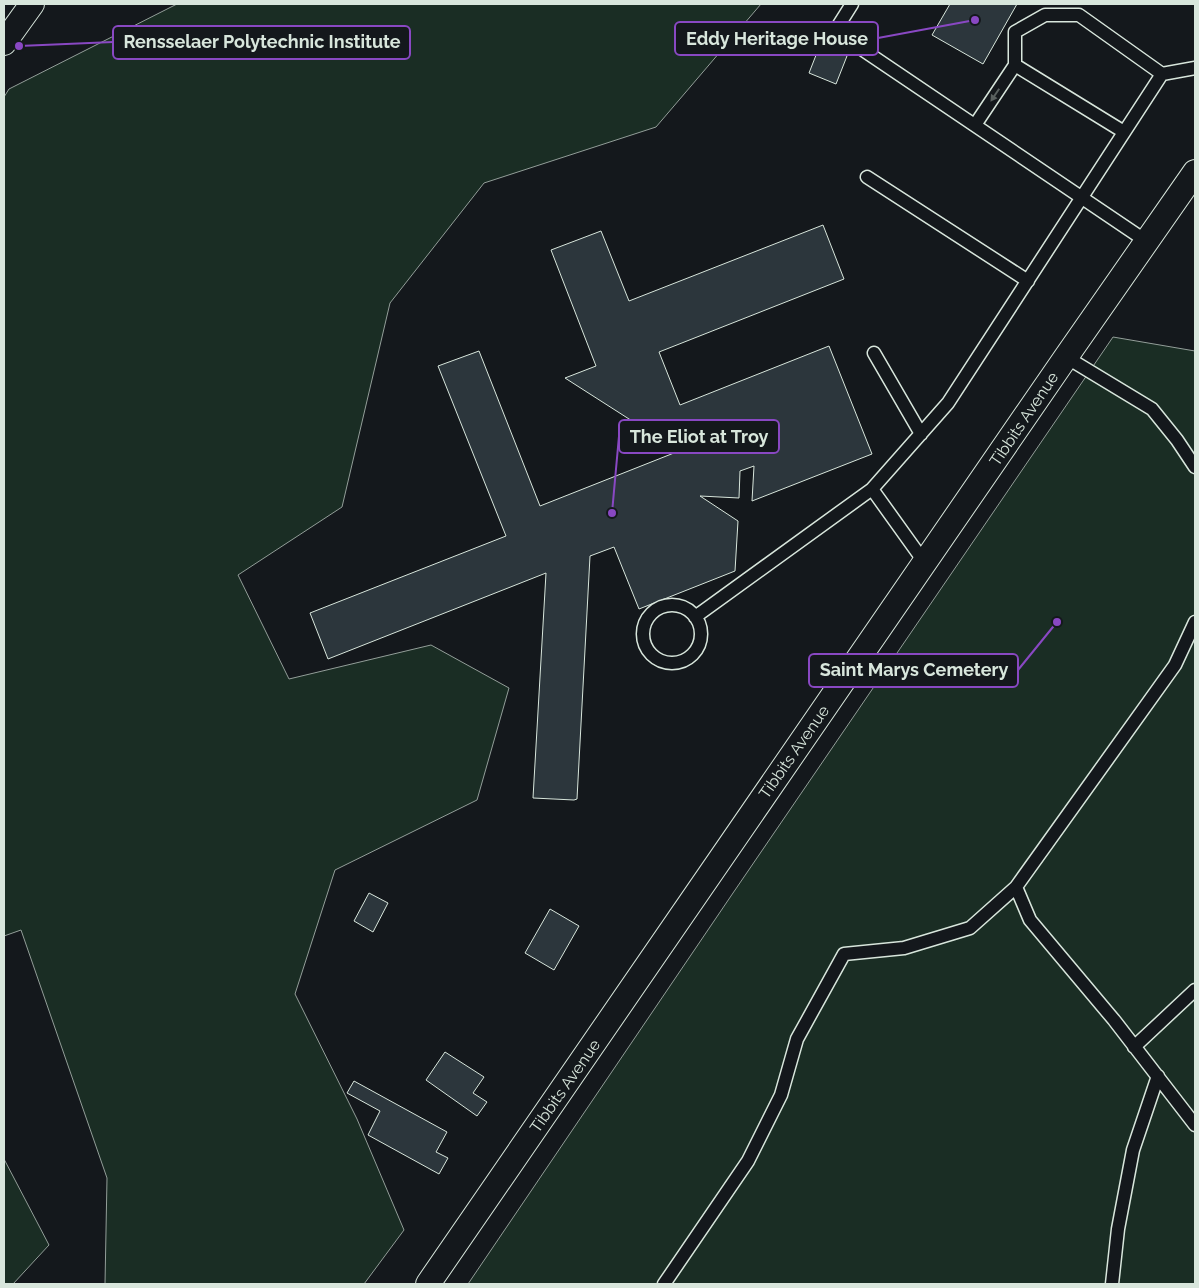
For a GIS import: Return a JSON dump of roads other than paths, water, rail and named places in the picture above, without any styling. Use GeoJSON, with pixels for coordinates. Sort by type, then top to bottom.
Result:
{"type":"FeatureCollection","features":[{"type":"Feature","properties":{"kind":"street"},"geometry":{"type":"LineString","coordinates":[[4,43],[32,4]]}},
{"type":"Feature","properties":{"kind":"street","name":"Tibbits Avenue"},"geometry":{"type":"LineString","coordinates":[[428,1284],[1195,172]]}},
{"type":"Feature","properties":{"kind":"lane"},"geometry":{"type":"LineString","coordinates":[[852,4],[835,31],[1146,241]]}},
{"type":"Feature","properties":{"kind":"lane"},"geometry":{"type":"LineString","coordinates":[[974,125],[1015,65],[1015,32],[1045,16],[1079,16],[1162,74],[1195,68]]}},
{"type":"Feature","properties":{"kind":"lane"},"geometry":{"type":"LineString","coordinates":[[1015,65],[1124,132]]}},
{"type":"Feature","properties":{"kind":"lane"},"geometry":{"type":"LineString","coordinates":[[695,617],[872,489],[948,403],[1162,74]]}},
{"type":"Feature","properties":{"kind":"lane"},"geometry":{"type":"LineString","coordinates":[[867,178],[1028,281]]}},
{"type":"Feature","properties":{"kind":"lane"},"geometry":{"type":"LineString","coordinates":[[874,353],[921,434]]}},
{"type":"Feature","properties":{"kind":"lane"},"geometry":{"type":"LineString","coordinates":[[1066,357],[1152,409],[1177,440],[1195,467]]}},
{"type":"Feature","properties":{"kind":"lane"},"geometry":{"type":"LineString","coordinates":[[872,489],[925,563]]}},
{"type":"Feature","properties":{"kind":"lane"},"geometry":{"type":"LineString","coordinates":[[669,605],[679,606],[688,610],[695,617],[699,626],[699,644],[688,658],[670,663],[661,661],[646,648],[643,640],[643,630],[652,612],[669,605]]}},
{"type":"Feature","properties":{"kind":"lane"},"geometry":{"type":"LineString","coordinates":[[664,1284],[748,1161],[782,1095],[797,1039],[844,954],[904,948],[970,928],[1016,887],[1175,665],[1195,622]]}},
{"type":"Feature","properties":{"kind":"lane"},"geometry":{"type":"LineString","coordinates":[[1016,887],[1030,920],[1114,1020],[1195,1125]]}},
{"type":"Feature","properties":{"kind":"lane"},"geometry":{"type":"LineString","coordinates":[[1134,1047],[1195,990]]}},
{"type":"Feature","properties":{"kind":"lane"},"geometry":{"type":"LineString","coordinates":[[1112,1284],[1118,1229],[1133,1150],[1158,1076]]}},
{"type":"Feature","properties":{"kind":"place","name":"Eddy Heritage House"},"geometry":{"type":"Point","coordinates":[975,20]}},
{"type":"Feature","properties":{"kind":"place","name":"Rensselaer Polytechnic Institute"},"geometry":{"type":"Point","coordinates":[19,46]}},
{"type":"Feature","properties":{"kind":"place","name":"The Eliot at Troy"},"geometry":{"type":"Point","coordinates":[612,513]}},
{"type":"Feature","properties":{"kind":"place","name":"Saint Marys Cemetery"},"geometry":{"type":"Point","coordinates":[1057,622]}}]}
